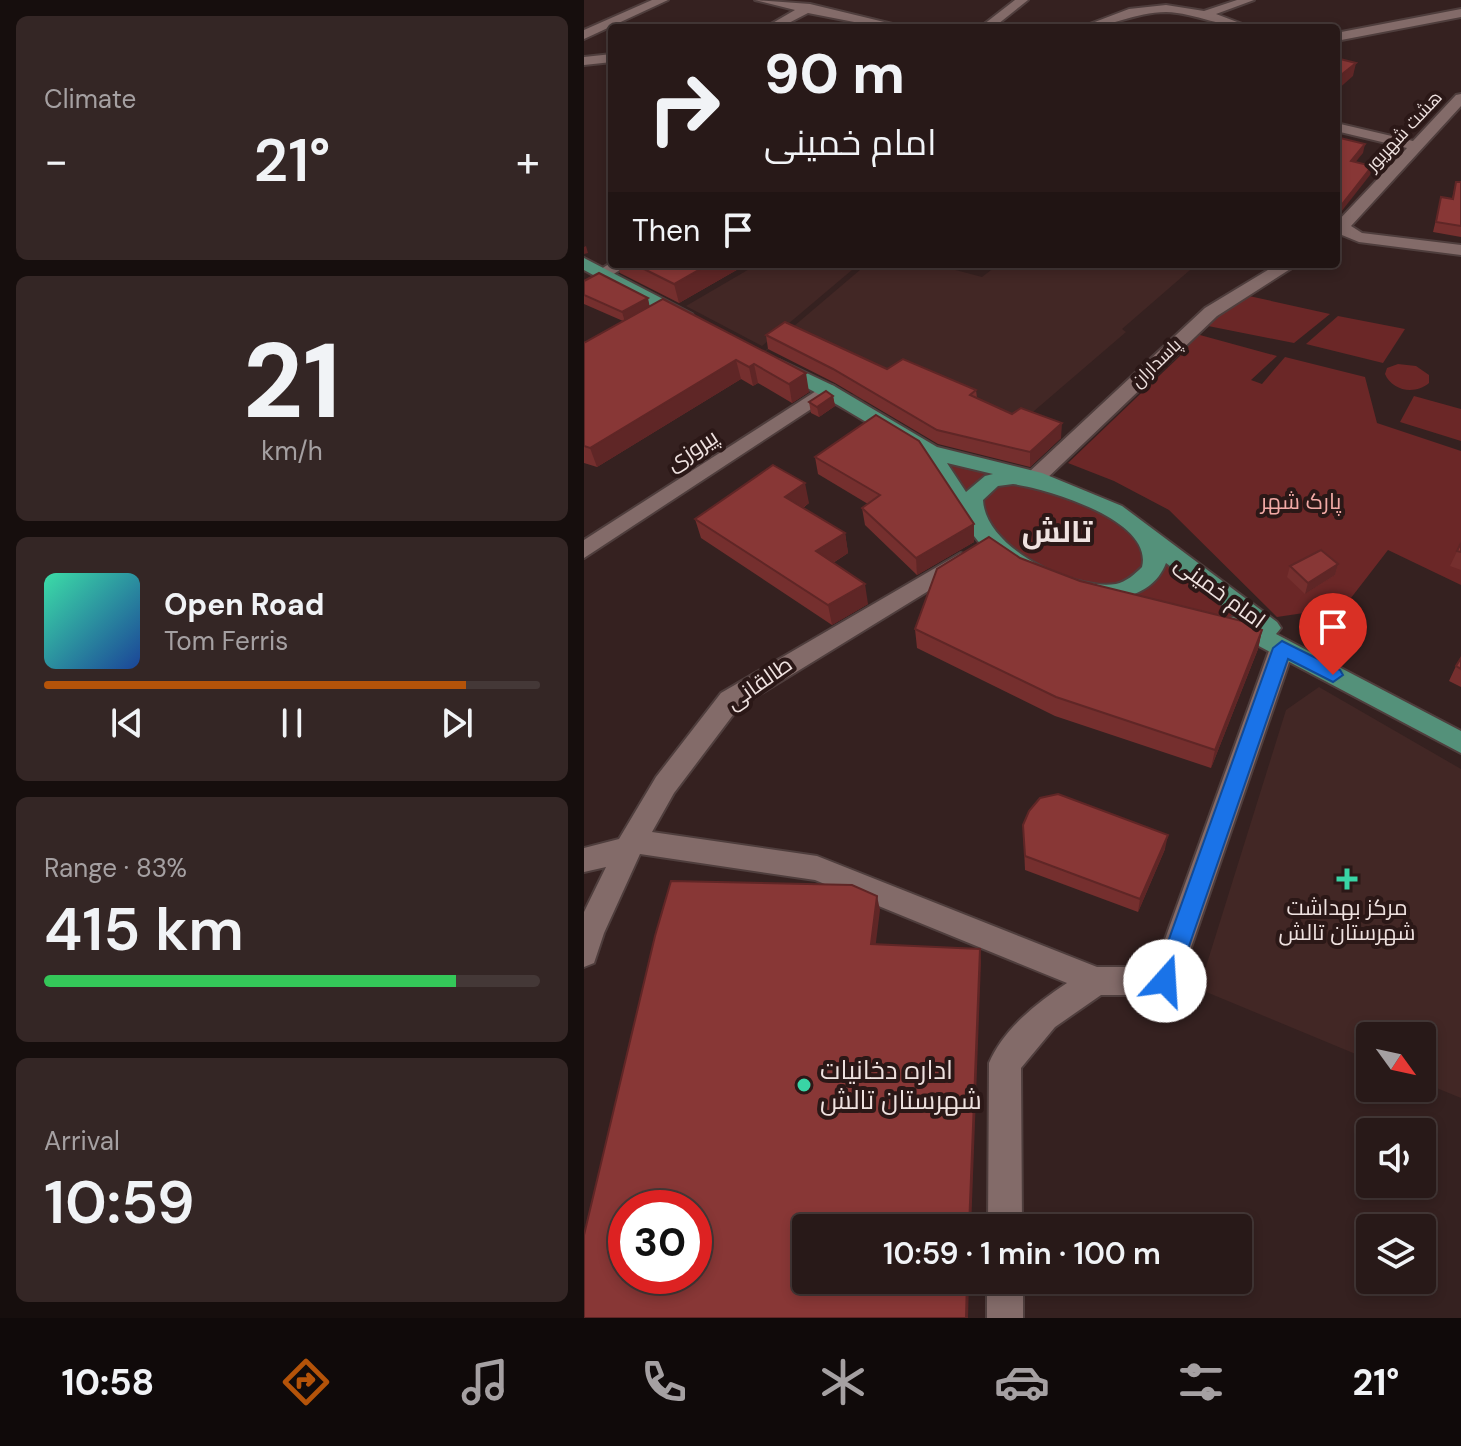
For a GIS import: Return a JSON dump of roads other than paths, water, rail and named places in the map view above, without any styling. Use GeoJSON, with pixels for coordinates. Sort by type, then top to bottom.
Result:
{"type":"FeatureCollection","features":[{"type":"Feature","properties":{"kind":"main road"},"geometry":{"type":"LineString","coordinates":[[584,263],[706,328]]}},
{"type":"Feature","properties":{"kind":"main road"},"geometry":{"type":"LineString","coordinates":[[760,356],[827,390],[930,452],[1035,478]]}},
{"type":"Feature","properties":{"kind":"main road"},"geometry":{"type":"LineString","coordinates":[[930,452],[989,543],[1019,562],[1086,592],[1150,605]]}},
{"type":"Feature","properties":{"kind":"main road"},"geometry":{"type":"LineString","coordinates":[[989,543],[971,509],[972,498],[992,481],[1013,477],[1035,478]]}},
{"type":"Feature","properties":{"kind":"main road","name":"امام خمینی"},"geometry":{"type":"LineString","coordinates":[[1035,478],[1114,512],[1254,620],[1461,732]]}},
{"type":"Feature","properties":{"kind":"main road"},"geometry":{"type":"LineString","coordinates":[[1110,595],[1128,590],[1149,574],[1155,565],[1150,540]]}},
{"type":"Feature","properties":{"kind":"main road","name":"امام خمینی"},"geometry":{"type":"LineString","coordinates":[[1207,620],[1250,631],[1461,743]]}},
{"type":"Feature","properties":{"kind":"street"},"geometry":{"type":"LineString","coordinates":[[609,24],[662,0]]}},
{"type":"Feature","properties":{"kind":"street"},"geometry":{"type":"LineString","coordinates":[[761,0],[883,24]]}},
{"type":"Feature","properties":{"kind":"street"},"geometry":{"type":"LineString","coordinates":[[778,24],[823,0]]}},
{"type":"Feature","properties":{"kind":"street"},"geometry":{"type":"LineString","coordinates":[[990,24],[1022,0]]}},
{"type":"Feature","properties":{"kind":"street"},"geometry":{"type":"LineString","coordinates":[[1206,14],[1248,0]]}},
{"type":"Feature","properties":{"kind":"street"},"geometry":{"type":"LineString","coordinates":[[1094,24],[1121,12],[1187,9],[1235,24]]}},
{"type":"Feature","properties":{"kind":"street"},"geometry":{"type":"LineString","coordinates":[[1340,36],[1460,14]]}},
{"type":"Feature","properties":{"kind":"street"},"geometry":{"type":"LineString","coordinates":[[584,35],[608,24]]}},
{"type":"Feature","properties":{"kind":"street"},"geometry":{"type":"LineString","coordinates":[[584,61],[608,58]]}},
{"type":"Feature","properties":{"kind":"street","name":"هشت شهریور"},"geometry":{"type":"LineString","coordinates":[[1461,98],[1343,225],[1347,234],[1359,237],[1461,252]]}},
{"type":"Feature","properties":{"kind":"street"},"geometry":{"type":"LineString","coordinates":[[1340,128],[1416,146]]}},
{"type":"Feature","properties":{"kind":"street"},"geometry":{"type":"LineString","coordinates":[[1340,244],[1461,252]]}},
{"type":"Feature","properties":{"kind":"street"},"geometry":{"type":"LineString","coordinates":[[603,273],[613,268]]}},
{"type":"Feature","properties":{"kind":"street","name":"پاسداران"},"geometry":{"type":"LineString","coordinates":[[1035,478],[1211,312],[1283,268]]}},
{"type":"Feature","properties":{"kind":"street"},"geometry":{"type":"LineString","coordinates":[[642,322],[666,308]]}},
{"type":"Feature","properties":{"kind":"street","name":"پیروزی"},"geometry":{"type":"LineString","coordinates":[[584,550],[827,390]]}},
{"type":"Feature","properties":{"kind":"street","name":"طالقانی"},"geometry":{"type":"LineString","coordinates":[[584,940],[628,845],[663,784],[728,698],[989,543]]}},
{"type":"Feature","properties":{"kind":"street"},"geometry":{"type":"LineString","coordinates":[[584,860],[628,845],[817,868],[1097,981],[1165,981],[1282,648]]}},
{"type":"Feature","properties":{"kind":"street"},"geometry":{"type":"LineString","coordinates":[[1005,1214],[1005,1063],[1044,1016],[1097,981]]}},
{"type":"Feature","properties":{"kind":"street"},"geometry":{"type":"LineString","coordinates":[[1005,1294],[1005,1318]]}},
{"type":"Feature","properties":{"kind":"place","name":"مرکز بهداشت شهرستان تالش"},"geometry":{"type":"Point","coordinates":[1347,879]}},
{"type":"Feature","properties":{"kind":"place","name":"اداره دخانیات شهرستان تالش"},"geometry":{"type":"Point","coordinates":[804,1085]}},
{"type":"Feature","properties":{"kind":"district","name":"تالش"},"geometry":{"type":"Point","coordinates":[1057,531]}},
{"type":"Feature","properties":{"kind":"park label","name":"پارک شهر"},"geometry":{"type":"Point","coordinates":[1301,501]}}]}
